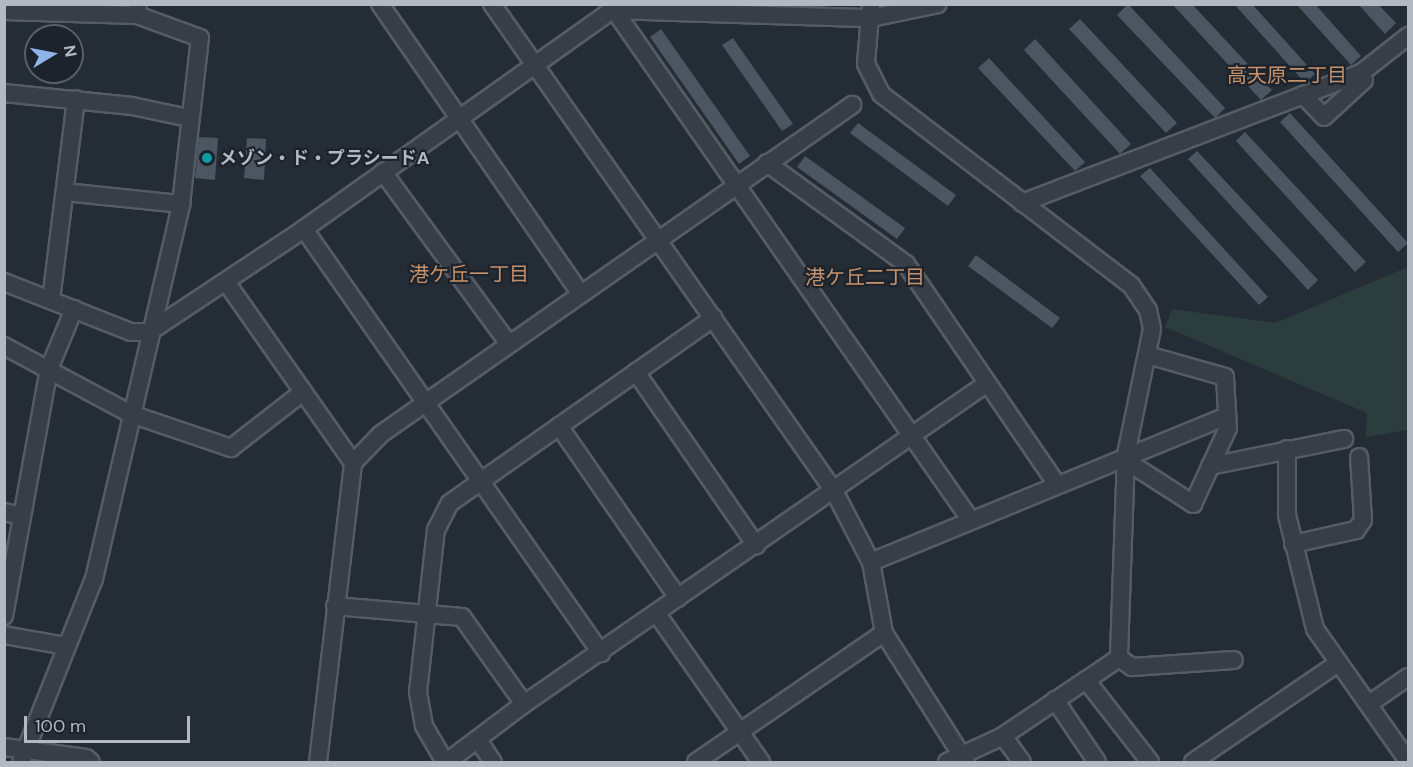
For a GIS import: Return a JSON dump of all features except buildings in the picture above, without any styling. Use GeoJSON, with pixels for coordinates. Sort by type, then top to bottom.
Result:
{"type":"FeatureCollection","features":[{"type":"Feature","properties":{"kind":"street"},"geometry":{"type":"LineString","coordinates":[[380,4],[457,120],[580,293]]}},
{"type":"Feature","properties":{"kind":"street"},"geometry":{"type":"LineString","coordinates":[[492,4],[834,491],[872,562],[884,633],[964,757]]}},
{"type":"Feature","properties":{"kind":"street"},"geometry":{"type":"LineString","coordinates":[[4,282],[131,332],[149,332],[304,229],[534,66],[611,7],[871,11],[938,4]]}},
{"type":"Feature","properties":{"kind":"street"},"geometry":{"type":"LineString","coordinates":[[611,7],[734,184],[816,295],[911,439],[970,519]]}},
{"type":"Feature","properties":{"kind":"street"},"geometry":{"type":"LineString","coordinates":[[4,11],[42,8],[138,10],[200,38],[189,118],[181,204],[172,259],[149,332],[94,579],[65,646],[24,756]]}},
{"type":"Feature","properties":{"kind":"street"},"geometry":{"type":"LineString","coordinates":[[871,11],[866,64],[881,94],[1131,285],[1143,298],[1152,329],[1126,455],[1119,658]]}},
{"type":"Feature","properties":{"kind":"street"},"geometry":{"type":"LineString","coordinates":[[1022,203],[1361,73],[1408,36]]}},
{"type":"Feature","properties":{"kind":"street"},"geometry":{"type":"LineString","coordinates":[[1303,95],[1324,117],[1364,80],[1361,73]]}},
{"type":"Feature","properties":{"kind":"street"},"geometry":{"type":"LineString","coordinates":[[4,93],[76,100],[189,118]]}},
{"type":"Feature","properties":{"kind":"street"},"geometry":{"type":"LineString","coordinates":[[51,300],[76,100]]}},
{"type":"Feature","properties":{"kind":"street"},"geometry":{"type":"LineString","coordinates":[[318,762],[353,463],[381,434],[425,402],[734,184],[852,105]]}},
{"type":"Feature","properties":{"kind":"street"},"geometry":{"type":"LineString","coordinates":[[767,163],[906,264],[986,384],[1056,483]]}},
{"type":"Feature","properties":{"kind":"street"},"geometry":{"type":"LineString","coordinates":[[383,172],[509,344]]}},
{"type":"Feature","properties":{"kind":"street"},"geometry":{"type":"LineString","coordinates":[[65,192],[181,204]]}},
{"type":"Feature","properties":{"kind":"street"},"geometry":{"type":"LineString","coordinates":[[304,229],[601,653]]}},
{"type":"Feature","properties":{"kind":"street"},"geometry":{"type":"LineString","coordinates":[[226,282],[353,463]]}},
{"type":"Feature","properties":{"kind":"street"},"geometry":{"type":"LineString","coordinates":[[4,616],[49,369],[74,309]]}},
{"type":"Feature","properties":{"kind":"street"},"geometry":{"type":"LineString","coordinates":[[713,318],[450,503],[436,530],[418,692],[424,726],[446,762],[524,704],[911,439],[986,384]]}},
{"type":"Feature","properties":{"kind":"street"},"geometry":{"type":"LineString","coordinates":[[4,346],[131,414],[231,448],[303,392]]}},
{"type":"Feature","properties":{"kind":"street"},"geometry":{"type":"LineString","coordinates":[[1126,455],[1131,464],[1193,504],[1228,428],[1225,377],[1148,355]]}},
{"type":"Feature","properties":{"kind":"street"},"geometry":{"type":"LineString","coordinates":[[636,372],[756,545]]}},
{"type":"Feature","properties":{"kind":"street"},"geometry":{"type":"LineString","coordinates":[[872,562],[1056,483],[1227,416]]}},
{"type":"Feature","properties":{"kind":"street"},"geometry":{"type":"LineString","coordinates":[[559,426],[678,598]]}},
{"type":"Feature","properties":{"kind":"street"},"geometry":{"type":"LineString","coordinates":[[1210,466],[1287,449],[1344,440]]}},
{"type":"Feature","properties":{"kind":"street"},"geometry":{"type":"LineString","coordinates":[[1287,449],[1287,515],[1316,628],[1338,663],[1408,761]]}},
{"type":"Feature","properties":{"kind":"street"},"geometry":{"type":"LineString","coordinates":[[1293,544],[1356,530],[1363,519],[1359,457]]}},
{"type":"Feature","properties":{"kind":"street"},"geometry":{"type":"LineString","coordinates":[[4,512],[22,516]]}},
{"type":"Feature","properties":{"kind":"street"},"geometry":{"type":"LineString","coordinates":[[335,606],[426,616],[462,617],[524,704]]}},
{"type":"Feature","properties":{"kind":"street"},"geometry":{"type":"LineString","coordinates":[[657,614],[761,762]]}},
{"type":"Feature","properties":{"kind":"street"},"geometry":{"type":"LineString","coordinates":[[696,762],[884,633]]}},
{"type":"Feature","properties":{"kind":"street"},"geometry":{"type":"LineString","coordinates":[[4,635],[65,646]]}},
{"type":"Feature","properties":{"kind":"street"},"geometry":{"type":"LineString","coordinates":[[1119,658],[1132,667],[1233,660]]}},
{"type":"Feature","properties":{"kind":"street"},"geometry":{"type":"LineString","coordinates":[[947,762],[964,757],[1003,736],[1119,658]]}},
{"type":"Feature","properties":{"kind":"street"},"geometry":{"type":"LineString","coordinates":[[1193,762],[1338,663]]}},
{"type":"Feature","properties":{"kind":"street"},"geometry":{"type":"LineString","coordinates":[[1369,704],[1408,676]]}},
{"type":"Feature","properties":{"kind":"street"},"geometry":{"type":"LineString","coordinates":[[1086,680],[1150,762]]}},
{"type":"Feature","properties":{"kind":"street"},"geometry":{"type":"LineString","coordinates":[[1055,700],[1097,762]]}},
{"type":"Feature","properties":{"kind":"street"},"geometry":{"type":"LineString","coordinates":[[1003,736],[1022,762]]}},
{"type":"Feature","properties":{"kind":"street"},"geometry":{"type":"LineString","coordinates":[[478,740],[493,762]]}},
{"type":"Feature","properties":{"kind":"street"},"geometry":{"type":"LineString","coordinates":[[4,747],[24,756],[86,758],[91,762]]}},
{"type":"Feature","properties":{"kind":"shaded area"},"geometry":{"type":"Polygon","coordinates":[[[1408,267],[1407,430],[1366,437],[1367,413],[1165,327],[1172,309],[1275,323],[1408,267]]]}},
{"type":"Feature","properties":{"kind":"place","name":"メゾン・ド・プラシードA"},"geometry":{"type":"Point","coordinates":[207,158]}},
{"type":"Feature","properties":{"kind":"district","name":"高天原二丁目"},"geometry":{"type":"Point","coordinates":[1287,75]}},
{"type":"Feature","properties":{"kind":"district","name":"港ケ丘一丁目"},"geometry":{"type":"Point","coordinates":[469,274]}},
{"type":"Feature","properties":{"kind":"district","name":"港ケ丘二丁目"},"geometry":{"type":"Point","coordinates":[865,277]}}]}
